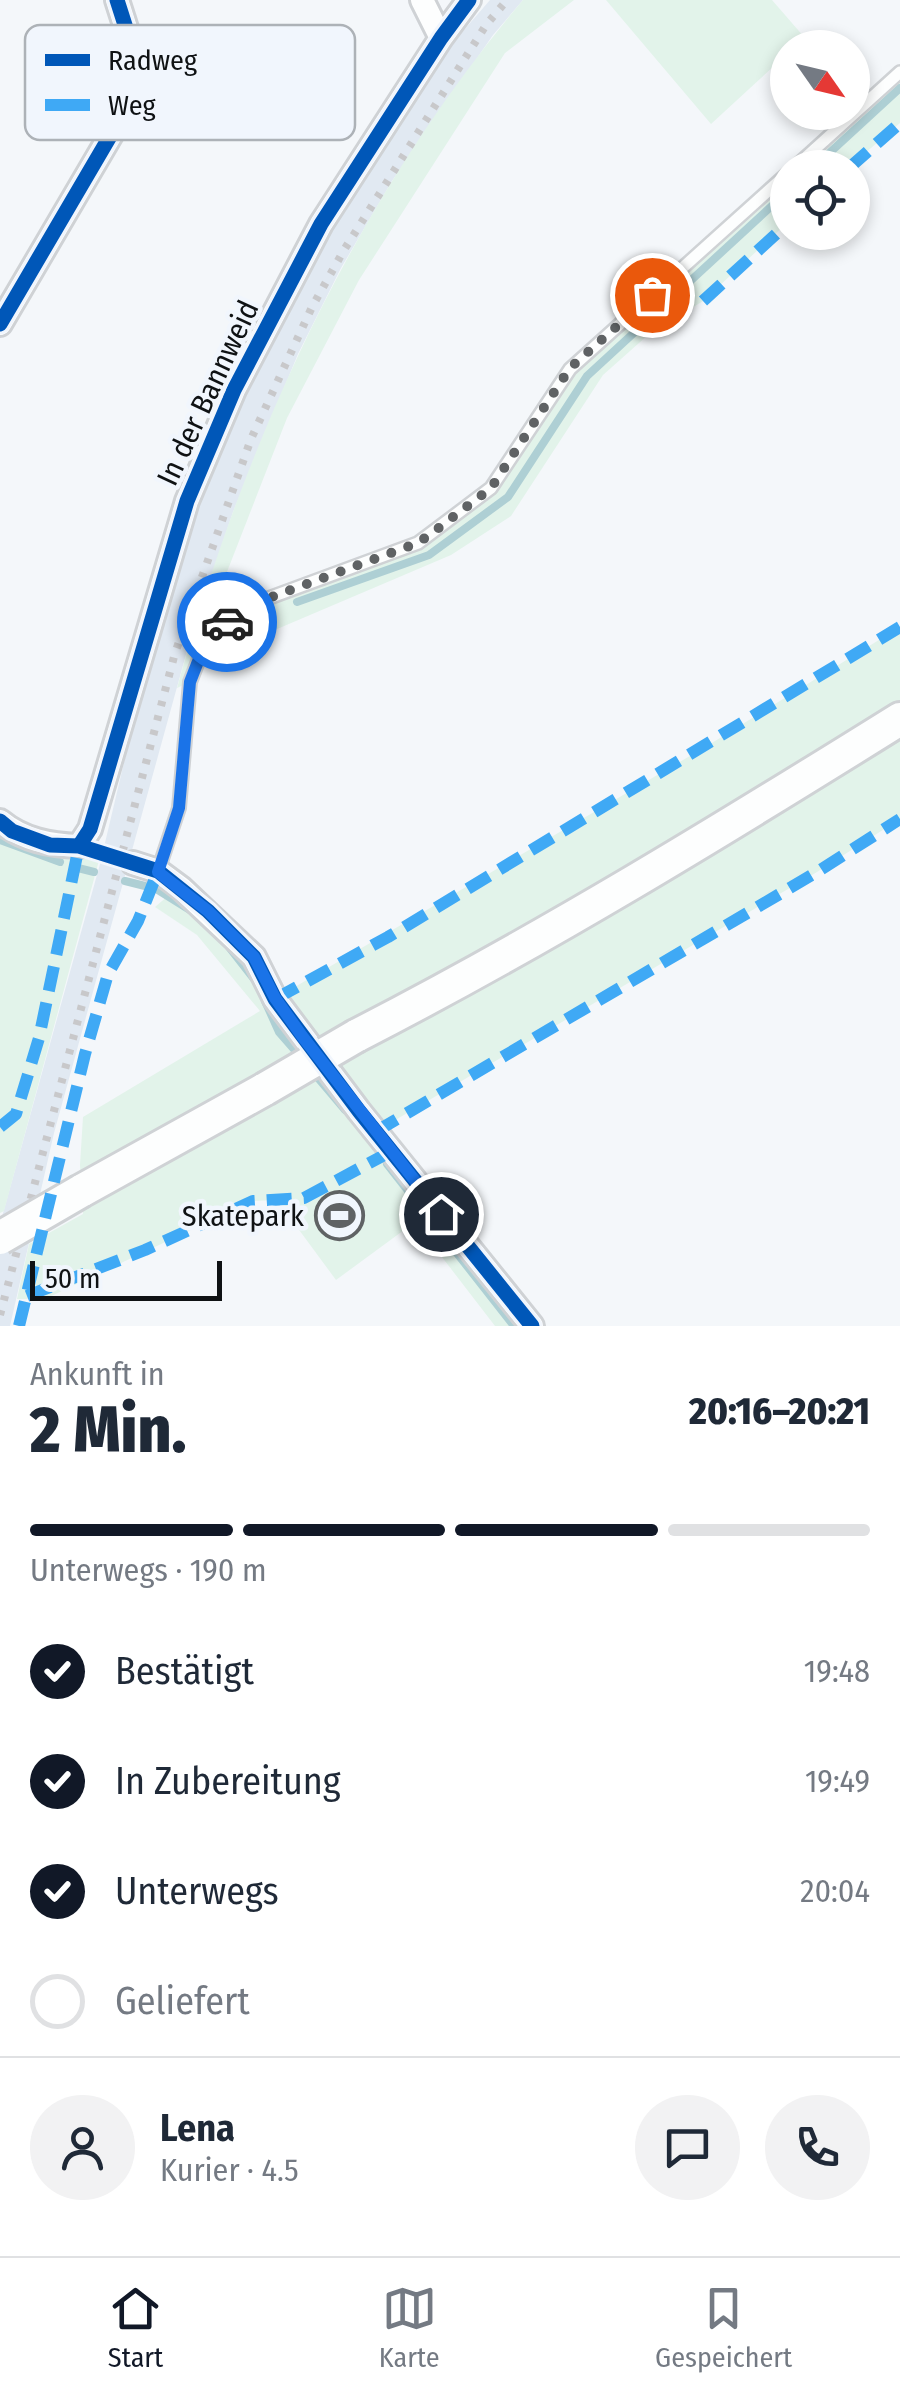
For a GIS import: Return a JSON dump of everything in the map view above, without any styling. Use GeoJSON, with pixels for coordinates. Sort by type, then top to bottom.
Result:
{"type":"FeatureCollection","features":[{"type":"Feature","properties":{"kind":"main road"},"geometry":{"type":"LineString","coordinates":[[0,1238],[356,1036],[463,981],[900,719]]}},
{"type":"Feature","properties":{"kind":"street"},"geometry":{"type":"LineString","coordinates":[[117,0],[125,25]]}},
{"type":"Feature","properties":{"kind":"street"},"geometry":{"type":"LineString","coordinates":[[422,0],[441,38]]}},
{"type":"Feature","properties":{"kind":"street","name":"In der Bannweid"},"geometry":{"type":"LineString","coordinates":[[0,821],[12,831],[50,845],[79,846],[90,829],[187,501],[234,390],[321,224],[441,38],[470,0]]}},
{"type":"Feature","properties":{"kind":"street"},"geometry":{"type":"LineString","coordinates":[[0,324],[108,140]]}},
{"type":"Feature","properties":{"kind":"street"},"geometry":{"type":"LineString","coordinates":[[133,863],[158,872],[208,911],[254,957],[275,998],[359,1111],[532,1326]]}},
{"type":"Feature","properties":{"kind":"lane"},"geometry":{"type":"LineString","coordinates":[[814,150],[900,72]]}},
{"type":"Feature","properties":{"kind":"lane"},"geometry":{"type":"LineString","coordinates":[[158,872],[179,808],[190,682],[204,646],[239,609],[418,543],[491,488],[570,368],[770,189]]}},
{"type":"Feature","properties":{"kind":"shaded area"},"geometry":{"type":"Polygon","coordinates":[[[490,0],[523,0],[493,35],[392,181],[341,268],[298,354],[233,512],[190,640],[54,1133],[10,1326],[0,1326],[0,1224],[100,864],[135,716],[197,509],[244,398],[331,231],[451,45],[490,0]]]}},
{"type":"Feature","properties":{"kind":"shaded area"},"geometry":{"type":"Polygon","coordinates":[[[523,0],[574,0],[505,53],[359,280],[287,418],[209,618],[204,646],[190,682],[177,688],[236,504],[313,325],[408,155],[523,0]]]}},
{"type":"Feature","properties":{"kind":"shaded area"},"geometry":{"type":"Polygon","coordinates":[[[606,0],[772,0],[798,30],[770,30],[770,70],[711,124],[606,0]]]}},
{"type":"Feature","properties":{"kind":"shaded area"},"geometry":{"type":"Polygon","coordinates":[[[900,72],[900,123],[869,150],[814,150],[836,130],[870,130],[870,99],[900,72]]]}},
{"type":"Feature","properties":{"kind":"shaded area"},"geometry":{"type":"Polygon","coordinates":[[[770,188],[770,239],[703,301],[648,335],[603,375],[511,516],[451,555],[263,635],[239,609],[418,543],[491,488],[570,369],[770,188]]]}},
{"type":"Feature","properties":{"kind":"shaded area"},"geometry":{"type":"Polygon","coordinates":[[[900,627],[900,819],[817,872],[375,1132],[523,1326],[495,1326],[415,1222],[336,1280],[277,1200],[252,1201],[45,1299],[17,1299],[29,1244],[83,1214],[83,1117],[260,1011],[197,935],[155,907],[176,889],[218,924],[276,998],[707,746],[900,627]]]}},
{"type":"Feature","properties":{"kind":"shaded area"},"geometry":{"type":"Polygon","coordinates":[[[0,831],[48,852],[101,853],[4,1211],[0,1213],[0,831]]]}},
{"type":"Feature","properties":{"kind":"waterway"},"geometry":{"type":"LineString","coordinates":[[833,150],[900,88]]}},
{"type":"Feature","properties":{"kind":"waterway"},"geometry":{"type":"LineString","coordinates":[[297,602],[429,555],[508,497],[587,376],[770,208]]}},
{"type":"Feature","properties":{"kind":"waterway"},"geometry":{"type":"LineString","coordinates":[[0,840],[60,862]]}},
{"type":"Feature","properties":{"kind":"waterway"},"geometry":{"type":"LineString","coordinates":[[78,868],[94,872]]}},
{"type":"Feature","properties":{"kind":"waterway"},"geometry":{"type":"LineString","coordinates":[[125,881],[145,886]]}},
{"type":"Feature","properties":{"kind":"waterway"},"geometry":{"type":"LineString","coordinates":[[158,890],[190,910]]}},
{"type":"Feature","properties":{"kind":"waterway"},"geometry":{"type":"LineString","coordinates":[[229,947],[254,979]]}},
{"type":"Feature","properties":{"kind":"waterway"},"geometry":{"type":"LineString","coordinates":[[265,1001],[279,1032],[300,1056]]}},
{"type":"Feature","properties":{"kind":"waterway"},"geometry":{"type":"LineString","coordinates":[[312,1071],[345,1110]]}},
{"type":"Feature","properties":{"kind":"waterway"},"geometry":{"type":"LineString","coordinates":[[387,1164],[514,1326]]}},
{"type":"Feature","properties":{"kind":"railway"},"geometry":{"type":"LineString","coordinates":[[0,1315],[175,653],[251,439],[312,307],[344,250],[486,25],[507,0]]}},
{"type":"Feature","properties":{"kind":"marked path"},"geometry":{"type":"LineString","coordinates":[[869,150],[900,123]]}},
{"type":"Feature","properties":{"kind":"marked path"},"geometry":{"type":"LineString","coordinates":[[703,301],[770,240]]}},
{"type":"Feature","properties":{"kind":"marked path"},"geometry":{"type":"LineString","coordinates":[[275,999],[388,937],[900,627]]}},
{"type":"Feature","properties":{"kind":"marked path"},"geometry":{"type":"LineString","coordinates":[[375,1132],[817,872],[900,819]]}},
{"type":"Feature","properties":{"kind":"marked path"},"geometry":{"type":"LineString","coordinates":[[0,1127],[16,1114],[39,1038],[79,846],[87,848]]}},
{"type":"Feature","properties":{"kind":"marked path"},"geometry":{"type":"LineString","coordinates":[[19,1326],[108,974],[138,921],[158,871]]}},
{"type":"Feature","properties":{"kind":"marked path"},"geometry":{"type":"LineString","coordinates":[[27,1296],[145,1250],[253,1201],[304,1198],[390,1152]]}},
{"type":"Feature","properties":{"kind":"cycle path"},"geometry":{"type":"LineString","coordinates":[[117,0],[125,25]]}},
{"type":"Feature","properties":{"kind":"cycle path"},"geometry":{"type":"LineString","coordinates":[[79,846],[90,829],[187,501],[234,390],[321,224],[469,0]]}},
{"type":"Feature","properties":{"kind":"cycle path"},"geometry":{"type":"LineString","coordinates":[[0,324],[108,140]]}},
{"type":"Feature","properties":{"kind":"cycle path"},"geometry":{"type":"LineString","coordinates":[[0,821],[12,831],[50,845],[79,846],[158,871],[208,911],[254,957],[275,999],[359,1111],[532,1326]]}},
{"type":"Feature","properties":{"kind":"way so far"},"geometry":{"type":"LineString","coordinates":[[227,622],[239,609],[418,543],[491,488],[570,368],[652,295]]}},
{"type":"Feature","properties":{"kind":"place","name":"Skatepark"},"geometry":{"type":"Point","coordinates":[339,1216]}},
{"type":"Feature","properties":{"kind":"route"},"geometry":{"type":"LineString","coordinates":[[227,622],[204,646],[190,682],[179,808],[158,872],[208,911],[254,957],[275,998],[302,1036],[441,1214]]}}]}
